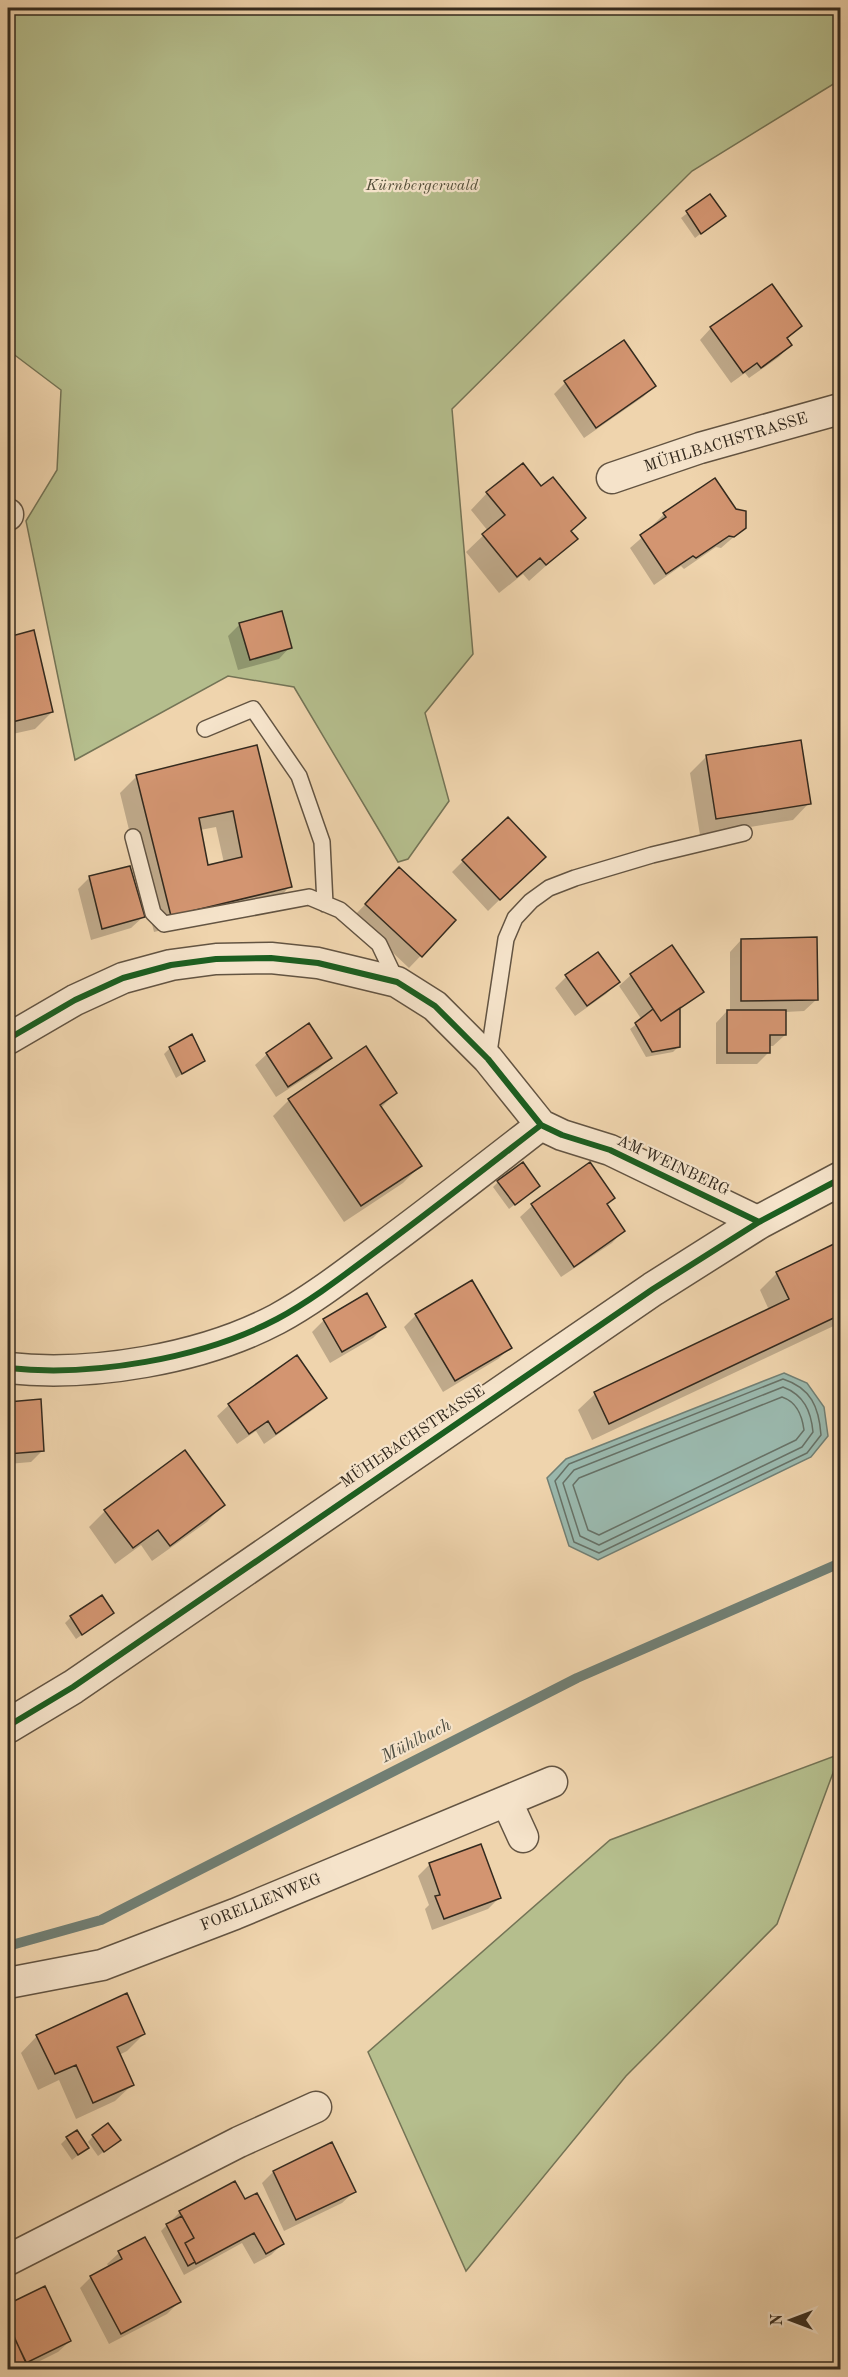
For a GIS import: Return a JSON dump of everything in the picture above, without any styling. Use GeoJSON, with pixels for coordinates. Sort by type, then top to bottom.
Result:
{"type":"FeatureCollection","features":[{"type":"Feature","properties":{"kind":"street","name":"MÜHLBACHSTRASSE"},"geometry":{"type":"LineString","coordinates":[[612,478],[700,448],[840,409]]}},
{"type":"Feature","properties":{"kind":"street","name":"AM WEINBERG"},"geometry":{"type":"LineString","coordinates":[[8,1039],[75,1000],[123,978],[171,965],[216,959],[271,958],[318,963],[397,982],[435,1006],[488,1059],[541,1125],[562,1135],[610,1150],[759,1222]]}},
{"type":"Feature","properties":{"kind":"street"},"geometry":{"type":"LineString","coordinates":[[8,1368],[80,1371],[189,1352],[237,1337],[277,1318],[328,1287],[541,1125]]}},
{"type":"Feature","properties":{"kind":"street","name":"MÜHLBACHSTRASSE"},"geometry":{"type":"LineString","coordinates":[[8,1726],[73,1687],[643,1296],[759,1222],[840,1179]]}},
{"type":"Feature","properties":{"kind":"street","name":"FORELLENWEG"},"geometry":{"type":"LineString","coordinates":[[8,1983],[102,1965],[235,1914],[552,1782]]}},
{"type":"Feature","properties":{"kind":"street"},"geometry":{"type":"LineString","coordinates":[[507,1802],[523,1837]]}},
{"type":"Feature","properties":{"kind":"street"},"geometry":{"type":"LineString","coordinates":[[8,2260],[239,2142],[316,2107]]}},
{"type":"Feature","properties":{"kind":"lane"},"geometry":{"type":"LineString","coordinates":[[205,729],[253,709],[299,776],[322,842],[325,904]]}},
{"type":"Feature","properties":{"kind":"lane"},"geometry":{"type":"LineString","coordinates":[[488,1059],[506,939],[515,918],[531,902],[549,888],[575,878],[652,855],[744,833]]}},
{"type":"Feature","properties":{"kind":"lane"},"geometry":{"type":"LineString","coordinates":[[133,837],[153,913],[164,924],[309,897],[340,910],[379,944],[397,982]]}},
{"type":"Feature","properties":{"kind":"green space","name":"Kürnbergerwald"},"geometry":{"type":"Polygon","coordinates":[[[8,8],[840,8],[840,80],[692,171],[452,409],[473,654],[425,713],[449,801],[408,859],[398,862],[294,687],[228,676],[75,760],[26,521],[57,470],[61,390],[8,350],[8,8]]]}},
{"type":"Feature","properties":{"kind":"green space"},"geometry":{"type":"Polygon","coordinates":[[[840,1754],[777,1924],[626,2076],[466,2271],[368,2052],[610,1840],[840,1754]]]}},
{"type":"Feature","properties":{"kind":"water"},"geometry":{"type":"Polygon","coordinates":[[[784,1373],[807,1383],[824,1407],[828,1436],[811,1457],[598,1560],[569,1546],[547,1478],[566,1459],[784,1373]]]}},
{"type":"Feature","properties":{"kind":"building"},"geometry":{"type":"Polygon","coordinates":[[[710,194],[726,216],[701,234],[686,211],[710,194]]]}},
{"type":"Feature","properties":{"kind":"building"},"geometry":{"type":"Polygon","coordinates":[[[772,284],[802,326],[787,338],[792,345],[761,368],[757,363],[743,373],[710,327],[772,284]]]}},
{"type":"Feature","properties":{"kind":"building"},"geometry":{"type":"Polygon","coordinates":[[[624,340],[656,386],[596,428],[564,381],[624,340]]]}},
{"type":"Feature","properties":{"kind":"building"},"geometry":{"type":"Polygon","coordinates":[[[523,463],[541,486],[553,477],[586,518],[571,531],[578,539],[546,565],[540,558],[517,577],[482,534],[505,515],[486,492],[523,463]]]}},
{"type":"Feature","properties":{"kind":"building"},"geometry":{"type":"Polygon","coordinates":[[[715,478],[736,509],[746,511],[746,528],[734,537],[729,536],[696,558],[693,556],[666,574],[640,535],[666,517],[663,513],[715,478]]]}},
{"type":"Feature","properties":{"kind":"building"},"geometry":{"type":"Polygon","coordinates":[[[282,611],[292,648],[250,660],[239,623],[282,611]]]}},
{"type":"Feature","properties":{"kind":"building"},"geometry":{"type":"Polygon","coordinates":[[[34,630],[53,712],[8,723],[8,637],[34,630]]]}},
{"type":"Feature","properties":{"kind":"building"},"geometry":{"type":"Polygon","coordinates":[[[801,740],[811,804],[716,819],[706,755],[801,740]]]}},
{"type":"Feature","properties":{"kind":"building"},"geometry":{"type":"Polygon","coordinates":[[[257,745],[292,887],[171,916],[136,775],[257,745]],[[233,811],[199,818],[208,865],[242,857],[233,811]]]}},
{"type":"Feature","properties":{"kind":"building"},"geometry":{"type":"Polygon","coordinates":[[[508,817],[546,857],[500,900],[462,860],[508,817]]]}},
{"type":"Feature","properties":{"kind":"building"},"geometry":{"type":"Polygon","coordinates":[[[130,866],[145,917],[102,929],[89,876],[130,866]]]}},
{"type":"Feature","properties":{"kind":"building"},"geometry":{"type":"Polygon","coordinates":[[[399,867],[456,920],[422,957],[365,904],[399,867]]]}},
{"type":"Feature","properties":{"kind":"building"},"geometry":{"type":"Polygon","coordinates":[[[817,937],[818,1000],[741,1001],[741,939],[817,937]]]}},
{"type":"Feature","properties":{"kind":"building"},"geometry":{"type":"Polygon","coordinates":[[[672,945],[704,992],[661,1021],[630,974],[672,945]]]}},
{"type":"Feature","properties":{"kind":"building"},"geometry":{"type":"Polygon","coordinates":[[[598,952],[620,982],[587,1006],[565,975],[598,952]]]}},
{"type":"Feature","properties":{"kind":"building"},"geometry":{"type":"Polygon","coordinates":[[[680,1008],[680,1047],[652,1052],[635,1023],[653,1009],[661,1021],[680,1008]]]}},
{"type":"Feature","properties":{"kind":"building"},"geometry":{"type":"Polygon","coordinates":[[[727,1010],[786,1010],[786,1035],[770,1035],[770,1053],[727,1053],[727,1010]]]}},
{"type":"Feature","properties":{"kind":"building"},"geometry":{"type":"Polygon","coordinates":[[[309,1023],[332,1058],[288,1087],[266,1053],[309,1023]]]}},
{"type":"Feature","properties":{"kind":"building"},"geometry":{"type":"Polygon","coordinates":[[[192,1034],[205,1061],[182,1074],[169,1047],[192,1034]]]}},
{"type":"Feature","properties":{"kind":"building"},"geometry":{"type":"Polygon","coordinates":[[[366,1046],[397,1093],[380,1105],[422,1166],[361,1206],[288,1099],[366,1046]]]}},
{"type":"Feature","properties":{"kind":"building"},"geometry":{"type":"Polygon","coordinates":[[[523,1162],[540,1186],[515,1205],[497,1181],[523,1162]]]}},
{"type":"Feature","properties":{"kind":"building"},"geometry":{"type":"Polygon","coordinates":[[[590,1162],[615,1198],[607,1204],[625,1231],[574,1267],[531,1204],[590,1162]]]}},
{"type":"Feature","properties":{"kind":"building"},"geometry":{"type":"Polygon","coordinates":[[[840,1241],[840,1315],[609,1424],[594,1392],[789,1299],[776,1272],[840,1241]]]}},
{"type":"Feature","properties":{"kind":"building"},"geometry":{"type":"Polygon","coordinates":[[[472,1280],[512,1348],[455,1381],[415,1314],[472,1280]]]}},
{"type":"Feature","properties":{"kind":"building"},"geometry":{"type":"Polygon","coordinates":[[[367,1293],[386,1327],[342,1352],[323,1319],[367,1293]]]}},
{"type":"Feature","properties":{"kind":"building"},"geometry":{"type":"Polygon","coordinates":[[[297,1355],[327,1398],[276,1434],[268,1421],[249,1434],[228,1404],[297,1355]]]}},
{"type":"Feature","properties":{"kind":"building"},"geometry":{"type":"Polygon","coordinates":[[[41,1399],[44,1451],[8,1454],[8,1402],[41,1399]]]}},
{"type":"Feature","properties":{"kind":"building"},"geometry":{"type":"Polygon","coordinates":[[[185,1450],[225,1505],[170,1546],[158,1530],[133,1548],[104,1510],[185,1450]]]}},
{"type":"Feature","properties":{"kind":"building"},"geometry":{"type":"Polygon","coordinates":[[[102,1595],[114,1613],[82,1635],[70,1616],[102,1595]]]}},
{"type":"Feature","properties":{"kind":"building"},"geometry":{"type":"Polygon","coordinates":[[[481,1844],[501,1898],[444,1919],[435,1896],[440,1895],[429,1863],[481,1844]]]}},
{"type":"Feature","properties":{"kind":"building"},"geometry":{"type":"Polygon","coordinates":[[[127,1993],[145,2034],[117,2047],[134,2085],[93,2103],[76,2065],[55,2074],[36,2035],[127,1993]]]}},
{"type":"Feature","properties":{"kind":"building"},"geometry":{"type":"Polygon","coordinates":[[[108,2123],[121,2140],[104,2152],[92,2135],[108,2123]]]}},
{"type":"Feature","properties":{"kind":"building"},"geometry":{"type":"Polygon","coordinates":[[[77,2130],[89,2148],[78,2155],[66,2137],[77,2130]]]}},
{"type":"Feature","properties":{"kind":"building"},"geometry":{"type":"Polygon","coordinates":[[[332,2142],[356,2192],[296,2220],[273,2171],[332,2142]]]}},
{"type":"Feature","properties":{"kind":"building"},"geometry":{"type":"Polygon","coordinates":[[[235,2181],[245,2199],[257,2193],[284,2244],[266,2254],[254,2233],[196,2264],[185,2243],[194,2238],[179,2211],[235,2181]]]}},
{"type":"Feature","properties":{"kind":"building"},"geometry":{"type":"Polygon","coordinates":[[[182,2216],[194,2238],[185,2243],[195,2262],[188,2266],[166,2224],[182,2216]]]}},
{"type":"Feature","properties":{"kind":"building"},"geometry":{"type":"Polygon","coordinates":[[[145,2237],[181,2302],[121,2334],[90,2276],[122,2259],[118,2251],[145,2237]]]}},
{"type":"Feature","properties":{"kind":"building"},"geometry":{"type":"Polygon","coordinates":[[[45,2286],[71,2341],[26,2363],[8,2323],[8,2304],[45,2286]]]}},
{"type":"Feature","properties":{"kind":"building"},"geometry":{"type":"Polygon","coordinates":[[[10,2329],[28,2366],[21,2370],[12,2370],[8,2361],[8,2331],[10,2329]]]}},
{"type":"Feature","properties":{"kind":"waterway","name":"Mühlbach"},"geometry":{"type":"LineString","coordinates":[[8,1946],[101,1920],[577,1678],[840,1563]]}},
{"type":"Feature","properties":{"kind":"cycle path"},"geometry":{"type":"LineString","coordinates":[[8,1039],[75,1000],[123,978],[171,965],[216,959],[271,958],[318,963],[397,982],[435,1006],[488,1059],[541,1125],[562,1135],[610,1150],[759,1222]]}},
{"type":"Feature","properties":{"kind":"cycle path"},"geometry":{"type":"LineString","coordinates":[[8,1368],[75,1370],[146,1362],[215,1345],[247,1333],[277,1319],[331,1285],[541,1125]]}},
{"type":"Feature","properties":{"kind":"cycle path"},"geometry":{"type":"LineString","coordinates":[[8,1726],[73,1687],[653,1289],[759,1222],[840,1179]]}}]}
